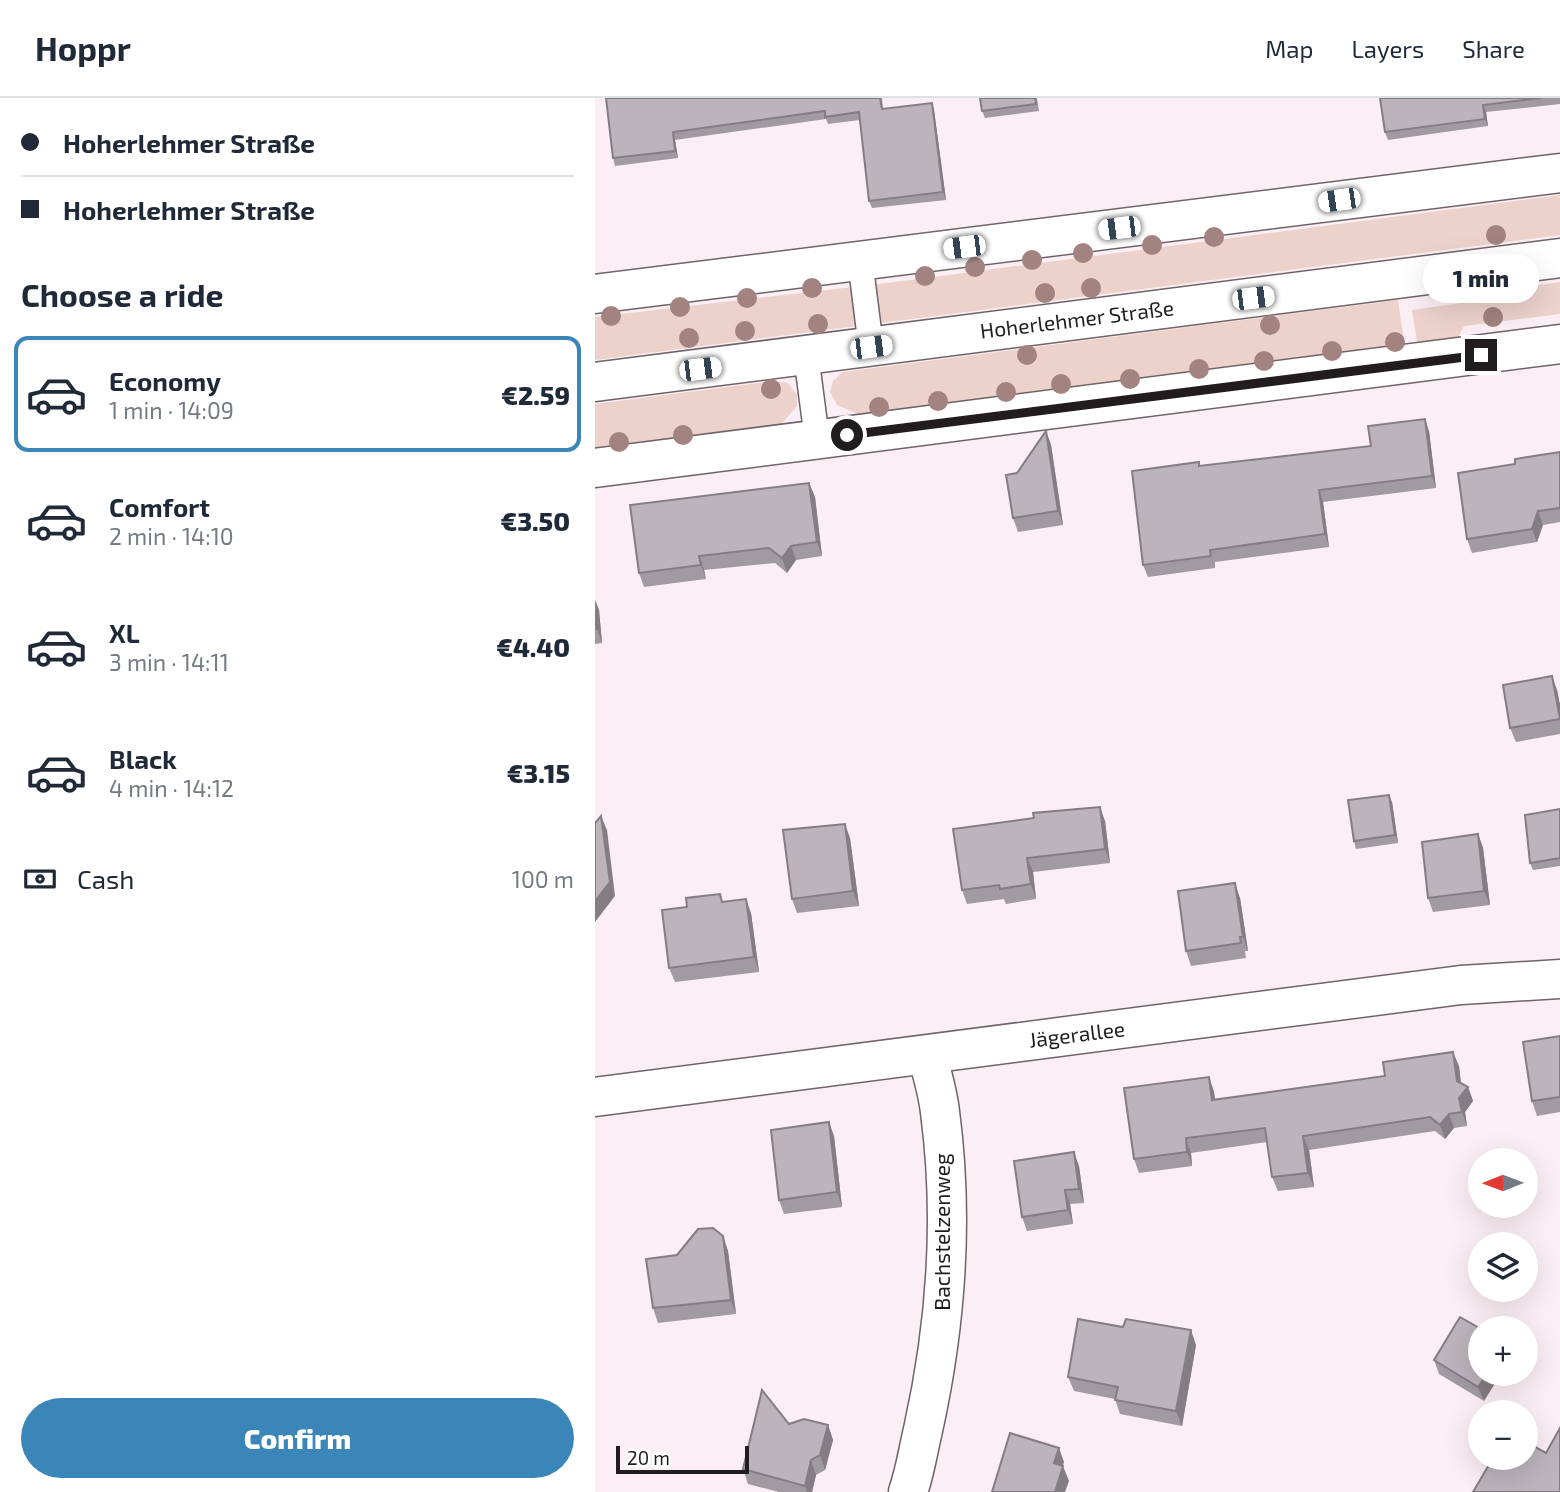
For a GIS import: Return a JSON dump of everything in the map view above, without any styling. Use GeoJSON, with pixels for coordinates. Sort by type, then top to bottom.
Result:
{"type":"FeatureCollection","features":[{"type":"Feature","properties":{"kind":"street"},"geometry":{"type":"LineString","coordinates":[[595,294],[1560,173]]}},
{"type":"Feature","properties":{"kind":"street","name":"Hoherlehmer Straße"},"geometry":{"type":"LineString","coordinates":[[595,382],[1560,258]]}},
{"type":"Feature","properties":{"kind":"street"},"geometry":{"type":"LineString","coordinates":[[595,468],[1560,344]]}},
{"type":"Feature","properties":{"kind":"street","name":"Jägerallee"},"geometry":{"type":"LineString","coordinates":[[595,1097],[1461,985],[1560,979]]}},
{"type":"Feature","properties":{"kind":"street","name":"Bachstelzenweg"},"geometry":{"type":"LineString","coordinates":[[908,1492],[929,1403],[944,1312],[947,1248],[946,1176],[940,1110],[927,1055]]}},
{"type":"Feature","properties":{"kind":"lane"},"geometry":{"type":"LineString","coordinates":[[860,260],[871,347]]}},
{"type":"Feature","properties":{"kind":"lane"},"geometry":{"type":"LineString","coordinates":[[806,355],[817,439]]}},
{"type":"Feature","properties":{"kind":"shaded area"},"geometry":{"type":"Polygon","coordinates":[[[1560,195],[1560,235],[595,360],[595,317],[887,283],[1560,195]]]}},
{"type":"Feature","properties":{"kind":"shaded area"},"geometry":{"type":"Polygon","coordinates":[[[1560,282],[1560,314],[1464,326],[1455,343],[1418,348],[1412,310],[1524,294],[1524,287],[1560,282]]]}},
{"type":"Feature","properties":{"kind":"shaded area"},"geometry":{"type":"Polygon","coordinates":[[[1398,300],[1405,350],[869,419],[837,405],[830,392],[833,381],[843,372],[1398,300]]]}},
{"type":"Feature","properties":{"kind":"shaded area"},"geometry":{"type":"Polygon","coordinates":[[[774,381],[788,383],[797,395],[797,406],[779,427],[595,455],[595,404],[774,381]]]}},
{"type":"Feature","properties":{"kind":"building"},"geometry":{"type":"Polygon","coordinates":[[[606,98],[880,98],[882,109],[932,103],[943,192],[869,201],[859,112],[825,117],[825,111],[673,132],[675,151],[613,158],[606,98]]]}},
{"type":"Feature","properties":{"kind":"building"},"geometry":{"type":"Polygon","coordinates":[[[980,98],[1035,98],[1036,104],[982,111],[980,98]]]}},
{"type":"Feature","properties":{"kind":"building"},"geometry":{"type":"Polygon","coordinates":[[[1380,98],[1541,98],[1483,105],[1485,119],[1385,132],[1380,98]]]}},
{"type":"Feature","properties":{"kind":"building"},"geometry":{"type":"Polygon","coordinates":[[[1425,419],[1432,476],[1319,490],[1325,534],[1210,550],[1211,556],[1143,565],[1132,471],[1371,446],[1368,426],[1425,419]]]}},
{"type":"Feature","properties":{"kind":"building"},"geometry":{"type":"Polygon","coordinates":[[[1046,431],[1058,511],[1013,518],[1006,475],[1017,473],[1046,431]]]}},
{"type":"Feature","properties":{"kind":"building"},"geometry":{"type":"Polygon","coordinates":[[[1560,452],[1560,508],[1538,511],[1532,529],[1467,539],[1458,473],[1515,464],[1515,459],[1560,452]]]}},
{"type":"Feature","properties":{"kind":"building"},"geometry":{"type":"Polygon","coordinates":[[[809,483],[817,542],[791,546],[782,558],[769,548],[699,556],[701,565],[639,573],[630,505],[809,483]]]}},
{"type":"Feature","properties":{"kind":"building"},"geometry":{"type":"Polygon","coordinates":[[[1552,676],[1560,719],[1510,728],[1503,685],[1552,676]]]}},
{"type":"Feature","properties":{"kind":"building"},"geometry":{"type":"Polygon","coordinates":[[[1389,795],[1395,835],[1354,841],[1348,800],[1389,795]]]}},
{"type":"Feature","properties":{"kind":"building"},"geometry":{"type":"Polygon","coordinates":[[[1100,807],[1105,849],[1027,858],[1031,884],[1000,889],[999,885],[962,890],[953,829],[1034,818],[1033,813],[1100,807]]]}},
{"type":"Feature","properties":{"kind":"building"},"geometry":{"type":"Polygon","coordinates":[[[1560,809],[1560,858],[1530,863],[1525,815],[1560,809]]]}},
{"type":"Feature","properties":{"kind":"building"},"geometry":{"type":"Polygon","coordinates":[[[601,816],[610,882],[595,901],[595,823],[601,816]]]}},
{"type":"Feature","properties":{"kind":"building"},"geometry":{"type":"Polygon","coordinates":[[[845,824],[853,891],[792,899],[783,830],[845,824]]]}},
{"type":"Feature","properties":{"kind":"building"},"geometry":{"type":"Polygon","coordinates":[[[1478,834],[1484,891],[1428,898],[1422,842],[1478,834]]]}},
{"type":"Feature","properties":{"kind":"building"},"geometry":{"type":"Polygon","coordinates":[[[1235,883],[1243,937],[1240,937],[1241,943],[1186,951],[1178,891],[1235,883]]]}},
{"type":"Feature","properties":{"kind":"building"},"geometry":{"type":"Polygon","coordinates":[[[720,894],[722,902],[746,899],[754,957],[669,968],[662,910],[687,907],[686,898],[720,894]]]}},
{"type":"Feature","properties":{"kind":"building"},"geometry":{"type":"Polygon","coordinates":[[[1560,1036],[1560,1097],[1532,1101],[1523,1042],[1560,1036]]]}},
{"type":"Feature","properties":{"kind":"building"},"geometry":{"type":"Polygon","coordinates":[[[1453,1052],[1457,1081],[1468,1087],[1459,1098],[1462,1112],[1449,1114],[1440,1125],[1430,1117],[1303,1136],[1308,1173],[1272,1177],[1265,1128],[1186,1138],[1187,1152],[1134,1159],[1124,1088],[1209,1077],[1212,1100],[1385,1076],[1383,1062],[1453,1052]]]}},
{"type":"Feature","properties":{"kind":"building"},"geometry":{"type":"Polygon","coordinates":[[[829,1122],[837,1192],[779,1200],[771,1130],[829,1122]]]}},
{"type":"Feature","properties":{"kind":"building"},"geometry":{"type":"Polygon","coordinates":[[[1074,1152],[1079,1189],[1065,1190],[1068,1210],[1022,1217],[1014,1161],[1074,1152]]]}},
{"type":"Feature","properties":{"kind":"building"},"geometry":{"type":"Polygon","coordinates":[[[713,1228],[723,1236],[731,1300],[653,1308],[646,1259],[677,1255],[698,1229],[713,1228]]]}},
{"type":"Feature","properties":{"kind":"building"},"geometry":{"type":"Polygon","coordinates":[[[1460,1317],[1468,1322],[1468,1381],[1434,1360],[1460,1317]]]}},
{"type":"Feature","properties":{"kind":"building"},"geometry":{"type":"Polygon","coordinates":[[[1078,1319],[1123,1327],[1126,1319],[1191,1330],[1176,1411],[1115,1400],[1118,1387],[1068,1377],[1078,1319]]]}},
{"type":"Feature","properties":{"kind":"building"},"geometry":{"type":"Polygon","coordinates":[[[762,1390],[789,1424],[804,1419],[828,1425],[820,1455],[811,1460],[805,1486],[743,1469],[762,1390]]]}},
{"type":"Feature","properties":{"kind":"building"},"geometry":{"type":"Polygon","coordinates":[[[1560,1428],[1560,1492],[1473,1492],[1486,1470],[1538,1470],[1538,1449],[1546,1453],[1560,1428]]]}},
{"type":"Feature","properties":{"kind":"building"},"geometry":{"type":"Polygon","coordinates":[[[1010,1433],[1059,1448],[1054,1463],[1063,1466],[1055,1492],[992,1492],[1010,1433]]]}},
{"type":"Feature","properties":{"kind":"route"},"geometry":{"type":"LineString","coordinates":[[847,435],[1481,355]]}}]}
